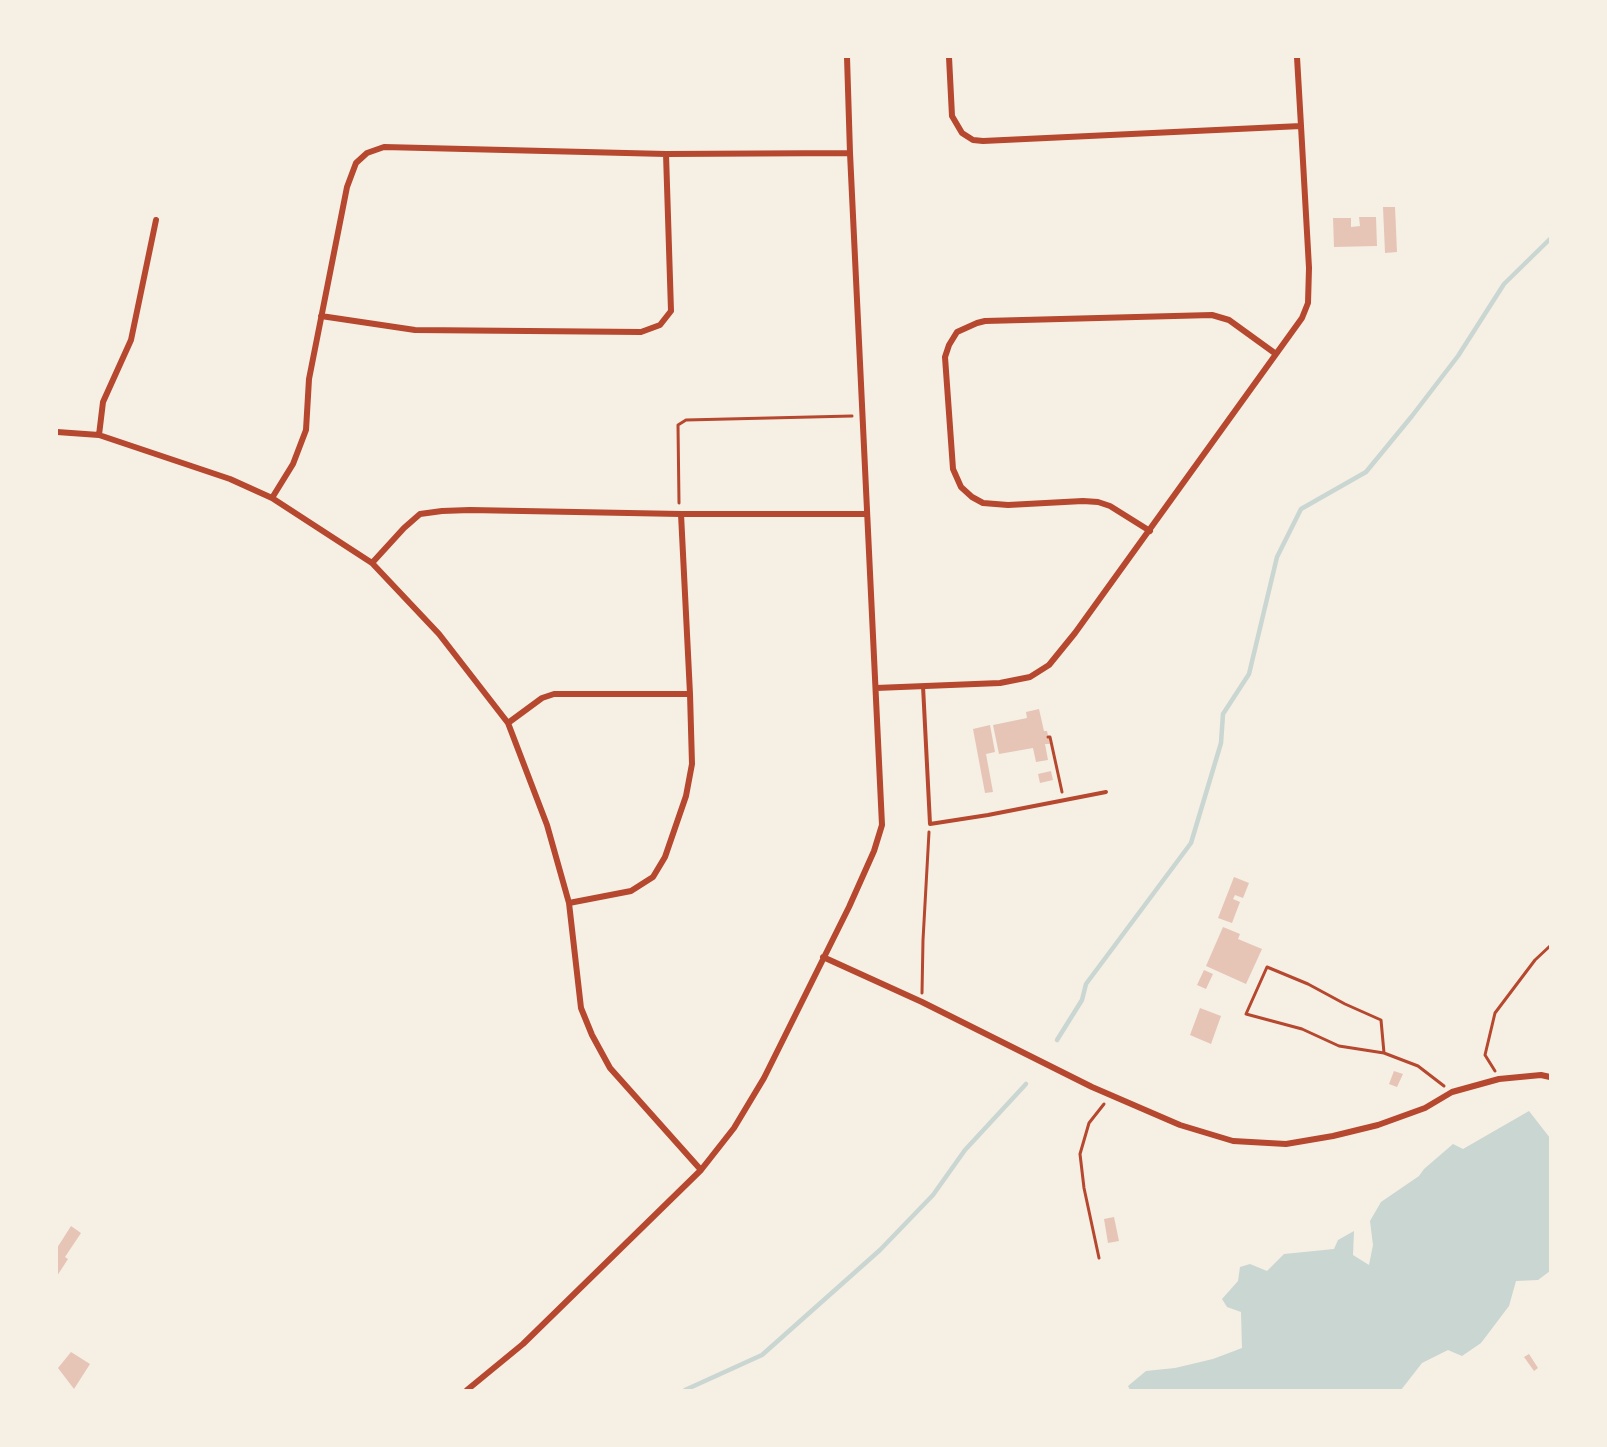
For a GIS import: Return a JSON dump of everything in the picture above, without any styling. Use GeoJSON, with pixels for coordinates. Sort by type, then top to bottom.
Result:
{"type":"FeatureCollection","features":[{"type":"Feature","properties":{"kind":"street"},"geometry":{"type":"LineString","coordinates":[[467,1390],[523,1344],[701,1170],[734,1128],[764,1078],[849,907],[874,851],[882,825],[850,153],[848,57]]}},
{"type":"Feature","properties":{"kind":"street"},"geometry":{"type":"LineString","coordinates":[[949,57],[952,116],[962,133],[973,140],[1301,126]]}},
{"type":"Feature","properties":{"kind":"street"},"geometry":{"type":"LineString","coordinates":[[876,688],[1000,682],[1030,677],[1049,665],[1150,531],[1302,318],[1308,303],[1309,268],[1297,57]]}},
{"type":"Feature","properties":{"kind":"street"},"geometry":{"type":"LineString","coordinates":[[272,498],[293,464],[306,430],[309,379],[347,187],[356,163],[367,153],[384,147],[405,147],[666,154],[850,153]]}},
{"type":"Feature","properties":{"kind":"street"},"geometry":{"type":"LineString","coordinates":[[321,316],[415,330],[641,332],[660,325],[671,311],[666,154]]}},
{"type":"Feature","properties":{"kind":"street"},"geometry":{"type":"LineString","coordinates":[[99,435],[103,402],[131,340],[156,220]]}},
{"type":"Feature","properties":{"kind":"street"},"geometry":{"type":"LineString","coordinates":[[1150,531],[1098,501],[1008,505],[982,503],[961,487],[953,470],[945,357],[957,332],[985,321],[1212,315],[1229,320],[1276,354]]}},
{"type":"Feature","properties":{"kind":"street"},"geometry":{"type":"LineString","coordinates":[[57,432],[99,435],[230,479],[272,498],[372,563],[440,634],[508,723],[547,825],[569,903],[581,1008],[592,1035],[610,1068],[701,1170]]}},
{"type":"Feature","properties":{"kind":"street"},"geometry":{"type":"LineString","coordinates":[[372,563],[420,514],[470,510],[681,514],[867,514]]}},
{"type":"Feature","properties":{"kind":"street"},"geometry":{"type":"LineString","coordinates":[[569,903],[631,891],[653,877],[666,857],[686,796],[692,764],[681,514]]}},
{"type":"Feature","properties":{"kind":"street"},"geometry":{"type":"LineString","coordinates":[[508,723],[542,698],[554,694],[690,694]]}},
{"type":"Feature","properties":{"kind":"street"},"geometry":{"type":"LineString","coordinates":[[823,957],[922,1002],[1092,1087],[1180,1125],[1233,1141],[1286,1144],[1334,1136],[1378,1125],[1425,1108],[1452,1092],[1499,1079],[1540,1075],[1550,1077]]}},
{"type":"Feature","properties":{"kind":"lane"},"geometry":{"type":"LineString","coordinates":[[923,685],[930,824],[1106,792]]}},
{"type":"Feature","properties":{"kind":"path"},"geometry":{"type":"LineString","coordinates":[[681,514],[678,424],[686,420],[862,416]]}},
{"type":"Feature","properties":{"kind":"path"},"geometry":{"type":"LineString","coordinates":[[1048,737],[1050,736],[1064,800]]}},
{"type":"Feature","properties":{"kind":"path"},"geometry":{"type":"LineString","coordinates":[[922,1002],[930,824]]}},
{"type":"Feature","properties":{"kind":"path"},"geometry":{"type":"LineString","coordinates":[[1499,1079],[1485,1055],[1495,1013],[1535,960],[1550,946]]}},
{"type":"Feature","properties":{"kind":"path"},"geometry":{"type":"LineString","coordinates":[[1384,1053],[1381,1020],[1308,984],[1267,967],[1246,1014],[1302,1029],[1339,1046],[1384,1053],[1418,1066],[1452,1092]]}},
{"type":"Feature","properties":{"kind":"path"},"geometry":{"type":"LineString","coordinates":[[1099,1258],[1084,1188],[1080,1154],[1089,1123],[1110,1095]]}},
{"type":"Feature","properties":{"kind":"shaded area"},"geometry":{"type":"Polygon","coordinates":[[[1529,1111],[1550,1138],[1550,1271],[1538,1280],[1516,1281],[1509,1306],[1481,1343],[1462,1356],[1448,1350],[1422,1363],[1401,1390],[1130,1390],[1128,1386],[1146,1371],[1175,1368],[1213,1359],[1242,1348],[1241,1312],[1227,1307],[1222,1299],[1238,1281],[1240,1267],[1250,1264],[1267,1271],[1284,1254],[1334,1249],[1338,1240],[1354,1231],[1353,1255],[1369,1265],[1373,1245],[1370,1221],[1381,1202],[1419,1176],[1453,1144],[1463,1149],[1529,1111]]]}},
{"type":"Feature","properties":{"kind":"building"},"geometry":{"type":"Polygon","coordinates":[[[1383,207],[1395,207],[1397,252],[1385,253],[1383,207]]]}},
{"type":"Feature","properties":{"kind":"building"},"geometry":{"type":"Polygon","coordinates":[[[1359,217],[1376,217],[1377,246],[1334,247],[1333,218],[1351,218],[1351,227],[1360,226],[1359,217]]]}},
{"type":"Feature","properties":{"kind":"building"},"geometry":{"type":"Polygon","coordinates":[[[1039,709],[1044,731],[1047,731],[1050,744],[1045,744],[1048,760],[1036,762],[1033,748],[999,754],[993,725],[1027,718],[1026,712],[1039,709]]]}},
{"type":"Feature","properties":{"kind":"building"},"geometry":{"type":"Polygon","coordinates":[[[990,725],[995,752],[986,754],[993,792],[985,793],[973,729],[990,725]]]}},
{"type":"Feature","properties":{"kind":"building"},"geometry":{"type":"Polygon","coordinates":[[[1051,771],[1053,780],[1040,783],[1038,774],[1051,771]]]}},
{"type":"Feature","properties":{"kind":"building"},"geometry":{"type":"Polygon","coordinates":[[[1234,877],[1249,883],[1243,898],[1235,895],[1233,899],[1240,902],[1232,923],[1218,918],[1234,877]]]}},
{"type":"Feature","properties":{"kind":"building"},"geometry":{"type":"Polygon","coordinates":[[[1223,927],[1240,934],[1238,939],[1262,949],[1246,984],[1206,966],[1223,927]]]}},
{"type":"Feature","properties":{"kind":"building"},"geometry":{"type":"Polygon","coordinates":[[[1204,970],[1213,974],[1206,989],[1197,985],[1204,970]]]}},
{"type":"Feature","properties":{"kind":"building"},"geometry":{"type":"Polygon","coordinates":[[[1200,1008],[1221,1016],[1211,1044],[1190,1035],[1200,1008]]]}},
{"type":"Feature","properties":{"kind":"building"},"geometry":{"type":"Polygon","coordinates":[[[1394,1071],[1403,1074],[1397,1087],[1389,1084],[1394,1071]]]}},
{"type":"Feature","properties":{"kind":"building"},"geometry":{"type":"Polygon","coordinates":[[[1114,1217],[1119,1241],[1108,1243],[1104,1219],[1114,1217]]]}},
{"type":"Feature","properties":{"kind":"building"},"geometry":{"type":"Polygon","coordinates":[[[71,1226],[81,1233],[65,1257],[68,1259],[57,1276],[57,1248],[71,1226]]]}},
{"type":"Feature","properties":{"kind":"building"},"geometry":{"type":"Polygon","coordinates":[[[71,1352],[90,1364],[74,1389],[58,1368],[71,1352]]]}},
{"type":"Feature","properties":{"kind":"building"},"geometry":{"type":"Polygon","coordinates":[[[1529,1354],[1538,1368],[1534,1371],[1524,1357],[1529,1354]]]}},
{"type":"Feature","properties":{"kind":"waterway"},"geometry":{"type":"LineString","coordinates":[[1057,1040],[1082,1000],[1086,984],[1191,843],[1221,743],[1223,714],[1249,674],[1277,557],[1301,509],[1366,472],[1458,356],[1504,284],[1550,239]]}},
{"type":"Feature","properties":{"kind":"waterway"},"geometry":{"type":"LineString","coordinates":[[685,1390],[762,1355],[880,1250],[933,1195],[965,1150],[1026,1084]]}}]}
